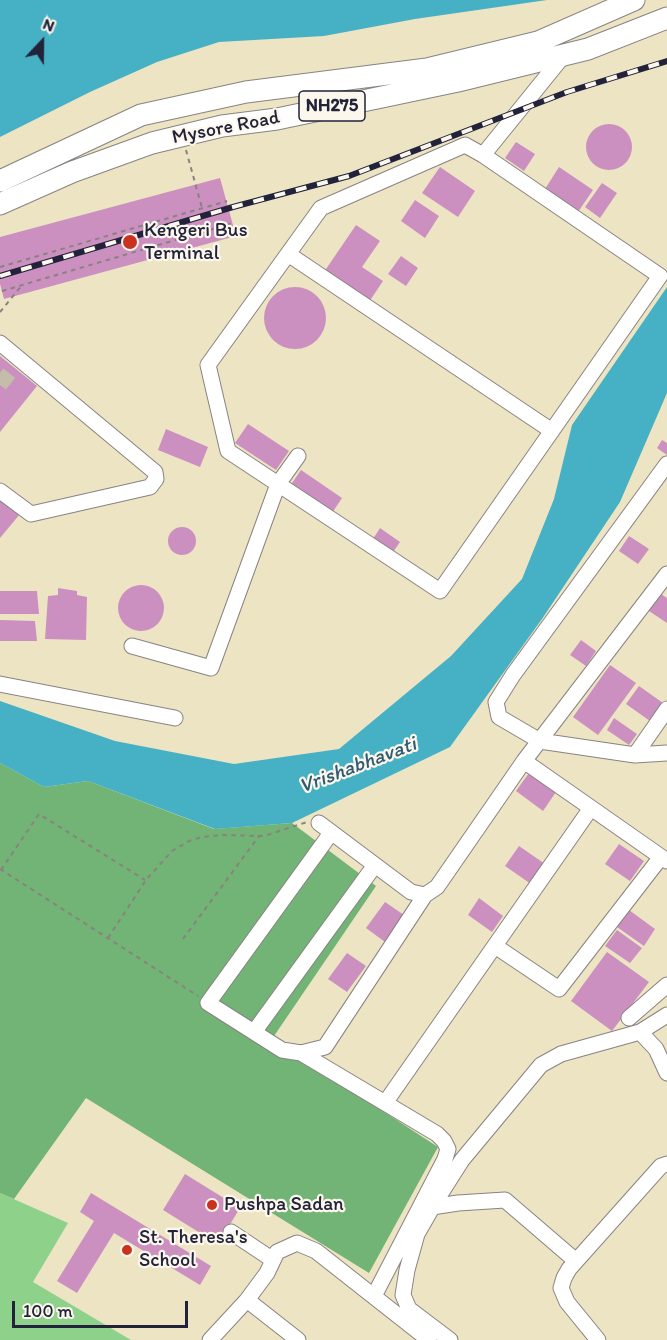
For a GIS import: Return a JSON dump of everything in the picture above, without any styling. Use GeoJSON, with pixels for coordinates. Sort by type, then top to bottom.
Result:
{"type":"FeatureCollection","features":[{"type":"Feature","properties":{"kind":"highway","name":"NH275"},"geometry":{"type":"LineString","coordinates":[[0,180],[141,115],[246,92],[427,69],[538,42],[634,0]]}},
{"type":"Feature","properties":{"kind":"highway","name":"Mysore Road"},"geometry":{"type":"LineString","coordinates":[[0,204],[72,172],[152,142],[222,126],[277,119],[459,81],[588,49],[667,18]]}},
{"type":"Feature","properties":{"kind":"street"},"geometry":{"type":"LineString","coordinates":[[483,155],[564,55]]}},
{"type":"Feature","properties":{"kind":"street"},"geometry":{"type":"LineString","coordinates":[[465,145],[660,276],[440,591],[228,451],[208,365],[288,254],[321,208],[465,145]]}},
{"type":"Feature","properties":{"kind":"street"},"geometry":{"type":"LineString","coordinates":[[288,254],[552,431]]}},
{"type":"Feature","properties":{"kind":"street"},"geometry":{"type":"LineString","coordinates":[[0,344],[16,363],[155,472],[156,479],[150,487],[31,514],[0,491]]}},
{"type":"Feature","properties":{"kind":"street"},"geometry":{"type":"LineString","coordinates":[[132,646],[211,668],[278,484],[298,456]]}},
{"type":"Feature","properties":{"kind":"street"},"geometry":{"type":"LineString","coordinates":[[667,464],[513,675],[496,702],[499,717],[540,741],[635,755],[667,753]]}},
{"type":"Feature","properties":{"kind":"street"},"geometry":{"type":"LineString","coordinates":[[302,1053],[325,1047],[425,895],[437,886],[524,761],[667,574]]}},
{"type":"Feature","properties":{"kind":"street"},"geometry":{"type":"LineString","coordinates":[[0,684],[175,718]]}},
{"type":"Feature","properties":{"kind":"street"},"geometry":{"type":"LineString","coordinates":[[635,755],[667,709]]}},
{"type":"Feature","properties":{"kind":"street"},"geometry":{"type":"LineString","coordinates":[[495,946],[559,989],[664,859],[524,761]]}},
{"type":"Feature","properties":{"kind":"street"},"geometry":{"type":"LineString","coordinates":[[385,1103],[591,808]]}},
{"type":"Feature","properties":{"kind":"street"},"geometry":{"type":"LineString","coordinates":[[374,1296],[445,1159],[448,1149],[444,1141],[437,1134],[302,1053],[282,1050],[208,1003],[325,828],[411,892],[425,895]]}},
{"type":"Feature","properties":{"kind":"street"},"geometry":{"type":"LineString","coordinates":[[254,1032],[375,865]]}},
{"type":"Feature","properties":{"kind":"street"},"geometry":{"type":"LineString","coordinates":[[629,1018],[667,985]]}},
{"type":"Feature","properties":{"kind":"street"},"geometry":{"type":"LineString","coordinates":[[450,1340],[409,1309],[403,1295],[417,1234],[462,1160],[541,1065],[561,1054],[640,1032],[667,1015]]}},
{"type":"Feature","properties":{"kind":"street"},"geometry":{"type":"LineString","coordinates":[[640,1032],[656,1049],[667,1073]]}},
{"type":"Feature","properties":{"kind":"street"},"geometry":{"type":"LineString","coordinates":[[598,1340],[567,1302],[561,1288],[564,1278],[576,1261],[665,1162]]}},
{"type":"Feature","properties":{"kind":"street"},"geometry":{"type":"LineString","coordinates":[[432,1207],[505,1200],[576,1261]]}},
{"type":"Feature","properties":{"kind":"street"},"geometry":{"type":"LineString","coordinates":[[231,1233],[273,1260]]}},
{"type":"Feature","properties":{"kind":"street"},"geometry":{"type":"LineString","coordinates":[[210,1340],[247,1300],[267,1273],[277,1252],[297,1244],[316,1251],[429,1340]]}},
{"type":"Feature","properties":{"kind":"street"},"geometry":{"type":"LineString","coordinates":[[247,1300],[298,1340]]}},
{"type":"Feature","properties":{"kind":"path"},"geometry":{"type":"LineString","coordinates":[[182,135],[202,208]]}},
{"type":"Feature","properties":{"kind":"path"},"geometry":{"type":"LineString","coordinates":[[0,267],[226,201]]}},
{"type":"Feature","properties":{"kind":"path"},"geometry":{"type":"LineString","coordinates":[[2,291],[233,223]]}},
{"type":"Feature","properties":{"kind":"path"},"geometry":{"type":"LineString","coordinates":[[0,312],[22,285]]}},
{"type":"Feature","properties":{"kind":"path"},"geometry":{"type":"LineString","coordinates":[[146,880],[39,814],[0,869],[208,1003]]}},
{"type":"Feature","properties":{"kind":"path"},"geometry":{"type":"LineString","coordinates":[[108,938],[146,880],[172,851],[189,841],[222,835],[264,836],[307,822],[325,828]]}},
{"type":"Feature","properties":{"kind":"path"},"geometry":{"type":"LineString","coordinates":[[183,939],[259,836]]}},
{"type":"Feature","properties":{"kind":"green space"},"geometry":{"type":"Polygon","coordinates":[[[0,763],[44,787],[88,781],[214,829],[292,823],[376,886],[272,1039],[438,1147],[369,1273],[86,1098],[14,1199],[0,1193],[0,763]]]}},
{"type":"Feature","properties":{"kind":"green space"},"geometry":{"type":"Polygon","coordinates":[[[0,1193],[68,1223],[33,1282],[131,1340],[0,1340],[0,1193]]]}},
{"type":"Feature","properties":{"kind":"water"},"geometry":{"type":"Polygon","coordinates":[[[0,0],[547,0],[415,19],[324,36],[219,42],[157,62],[90,92],[0,137],[0,0]]]}},
{"type":"Feature","properties":{"kind":"water","name":"Vrishabhavati"},"geometry":{"type":"Polygon","coordinates":[[[667,287],[667,393],[620,502],[542,619],[450,747],[292,823],[215,829],[88,781],[44,787],[0,763],[0,701],[115,741],[234,764],[339,749],[451,656],[522,579],[554,499],[572,425],[667,287]]]}},
{"type":"Feature","properties":{"kind":"building"},"geometry":{"type":"Polygon","coordinates":[[[614,124],[626,130],[631,138],[631,156],[626,164],[618,169],[604,170],[592,164],[587,156],[586,142],[592,130],[600,125],[614,124]]]}},
{"type":"Feature","properties":{"kind":"building"},"geometry":{"type":"Polygon","coordinates":[[[516,142],[535,154],[524,171],[505,158],[516,142]]]}},
{"type":"Feature","properties":{"kind":"building"},"geometry":{"type":"Polygon","coordinates":[[[440,167],[475,191],[458,217],[422,193],[440,167]]]}},
{"type":"Feature","properties":{"kind":"building"},"geometry":{"type":"Polygon","coordinates":[[[559,167],[593,190],[578,212],[545,189],[559,167]]]}},
{"type":"Feature","properties":{"kind":"building"},"geometry":{"type":"Polygon","coordinates":[[[220,178],[236,236],[4,299],[0,284],[0,237],[220,178]]]}},
{"type":"Feature","properties":{"kind":"building"},"geometry":{"type":"Polygon","coordinates":[[[602,183],[617,193],[600,218],[585,207],[602,183]]]}},
{"type":"Feature","properties":{"kind":"building"},"geometry":{"type":"Polygon","coordinates":[[[415,200],[439,216],[425,238],[401,221],[415,200]]]}},
{"type":"Feature","properties":{"kind":"building"},"geometry":{"type":"Polygon","coordinates":[[[356,225],[380,241],[362,267],[383,281],[369,302],[324,272],[356,225]]]}},
{"type":"Feature","properties":{"kind":"building"},"geometry":{"type":"Polygon","coordinates":[[[401,256],[418,268],[406,286],[388,274],[401,256]]]}},
{"type":"Feature","properties":{"kind":"building"},"geometry":{"type":"Polygon","coordinates":[[[289,287],[301,287],[317,296],[324,306],[326,318],[324,330],[317,340],[301,349],[289,349],[278,344],[269,335],[264,324],[264,312],[269,301],[278,292],[289,287]]]}},
{"type":"Feature","properties":{"kind":"building"},"geometry":{"type":"Polygon","coordinates":[[[0,356],[37,386],[0,432],[0,356]]]}},
{"type":"Feature","properties":{"kind":"building"},"geometry":{"type":"Polygon","coordinates":[[[248,424],[289,451],[276,470],[235,443],[248,424]]]}},
{"type":"Feature","properties":{"kind":"building"},"geometry":{"type":"Polygon","coordinates":[[[166,429],[208,447],[200,467],[158,450],[166,429]]]}},
{"type":"Feature","properties":{"kind":"building"},"geometry":{"type":"Polygon","coordinates":[[[662,440],[667,443],[667,455],[657,448],[662,440]]]}},
{"type":"Feature","properties":{"kind":"building"},"geometry":{"type":"Polygon","coordinates":[[[301,470],[342,498],[332,513],[290,486],[301,470]]]}},
{"type":"Feature","properties":{"kind":"building"},"geometry":{"type":"Polygon","coordinates":[[[0,497],[20,514],[0,538],[0,497]]]}},
{"type":"Feature","properties":{"kind":"building"},"geometry":{"type":"Polygon","coordinates":[[[182,527],[192,531],[196,541],[192,551],[182,555],[172,551],[168,541],[172,531],[182,527]]]}},
{"type":"Feature","properties":{"kind":"building"},"geometry":{"type":"Polygon","coordinates":[[[380,528],[400,542],[391,555],[371,542],[380,528]]]}},
{"type":"Feature","properties":{"kind":"building"},"geometry":{"type":"Polygon","coordinates":[[[629,536],[649,549],[638,564],[619,551],[629,536]]]}},
{"type":"Feature","properties":{"kind":"building"},"geometry":{"type":"Polygon","coordinates":[[[141,585],[157,592],[164,608],[157,624],[141,631],[125,624],[118,608],[125,592],[141,585]]]}},
{"type":"Feature","properties":{"kind":"building"},"geometry":{"type":"Polygon","coordinates":[[[58,588],[77,591],[77,595],[87,597],[86,640],[45,639],[48,596],[58,595],[58,588]]]}},
{"type":"Feature","properties":{"kind":"building"},"geometry":{"type":"Polygon","coordinates":[[[0,591],[37,591],[39,614],[0,614],[0,591]]]}},
{"type":"Feature","properties":{"kind":"building"},"geometry":{"type":"Polygon","coordinates":[[[661,594],[667,598],[667,623],[649,611],[661,594]]]}},
{"type":"Feature","properties":{"kind":"building"},"geometry":{"type":"Polygon","coordinates":[[[0,620],[35,621],[37,641],[0,641],[0,620]]]}},
{"type":"Feature","properties":{"kind":"building"},"geometry":{"type":"Polygon","coordinates":[[[581,640],[596,651],[586,666],[570,655],[581,640]]]}},
{"type":"Feature","properties":{"kind":"building"},"geometry":{"type":"Polygon","coordinates":[[[610,665],[636,683],[598,735],[573,717],[610,665]]]}},
{"type":"Feature","properties":{"kind":"building"},"geometry":{"type":"Polygon","coordinates":[[[639,686],[663,703],[650,721],[626,704],[639,686]]]}},
{"type":"Feature","properties":{"kind":"building"},"geometry":{"type":"Polygon","coordinates":[[[614,718],[637,734],[629,745],[607,730],[614,718]]]}},
{"type":"Feature","properties":{"kind":"building"},"geometry":{"type":"Polygon","coordinates":[[[529,773],[556,792],[543,811],[516,791],[529,773]]]}},
{"type":"Feature","properties":{"kind":"building"},"geometry":{"type":"Polygon","coordinates":[[[619,844],[644,861],[630,881],[605,864],[619,844]]]}},
{"type":"Feature","properties":{"kind":"building"},"geometry":{"type":"Polygon","coordinates":[[[519,846],[545,864],[531,884],[505,866],[519,846]]]}},
{"type":"Feature","properties":{"kind":"building"},"geometry":{"type":"Polygon","coordinates":[[[479,898],[503,916],[492,932],[468,915],[479,898]]]}},
{"type":"Feature","properties":{"kind":"building"},"geometry":{"type":"Polygon","coordinates":[[[385,902],[404,915],[385,942],[366,928],[385,902]]]}},
{"type":"Feature","properties":{"kind":"building"},"geometry":{"type":"Polygon","coordinates":[[[629,910],[655,929],[644,946],[617,927],[629,910]]]}},
{"type":"Feature","properties":{"kind":"building"},"geometry":{"type":"Polygon","coordinates":[[[617,930],[642,948],[630,963],[605,946],[617,930]]]}},
{"type":"Feature","properties":{"kind":"building"},"geometry":{"type":"Polygon","coordinates":[[[607,952],[649,982],[612,1031],[571,1001],[607,952]]]}},
{"type":"Feature","properties":{"kind":"building"},"geometry":{"type":"Polygon","coordinates":[[[347,953],[366,966],[347,992],[328,979],[347,953]]]}},
{"type":"Feature","properties":{"kind":"building"},"geometry":{"type":"Polygon","coordinates":[[[185,1174],[240,1208],[218,1244],[163,1210],[185,1174]]]}},
{"type":"Feature","properties":{"kind":"building"},"geometry":{"type":"Polygon","coordinates":[[[91,1193],[211,1266],[200,1285],[114,1233],[77,1293],[57,1281],[94,1221],[80,1212],[91,1193]]]}},
{"type":"Feature","properties":{"kind":"tunnel"},"geometry":{"type":"LineString","coordinates":[[0,385],[14,367]]}},
{"type":"Feature","properties":{"kind":"railway"},"geometry":{"type":"LineString","coordinates":[[0,276],[233,207],[349,176],[567,92],[667,61]]}},
{"type":"Feature","properties":{"kind":"place","name":"Kengeri Bus Terminal"},"geometry":{"type":"Point","coordinates":[130,242]}},
{"type":"Feature","properties":{"kind":"place","name":"Pushpa Sadan"},"geometry":{"type":"Point","coordinates":[212,1205]}},
{"type":"Feature","properties":{"kind":"place","name":"St. Theresa's School"},"geometry":{"type":"Point","coordinates":[127,1250]}}]}
